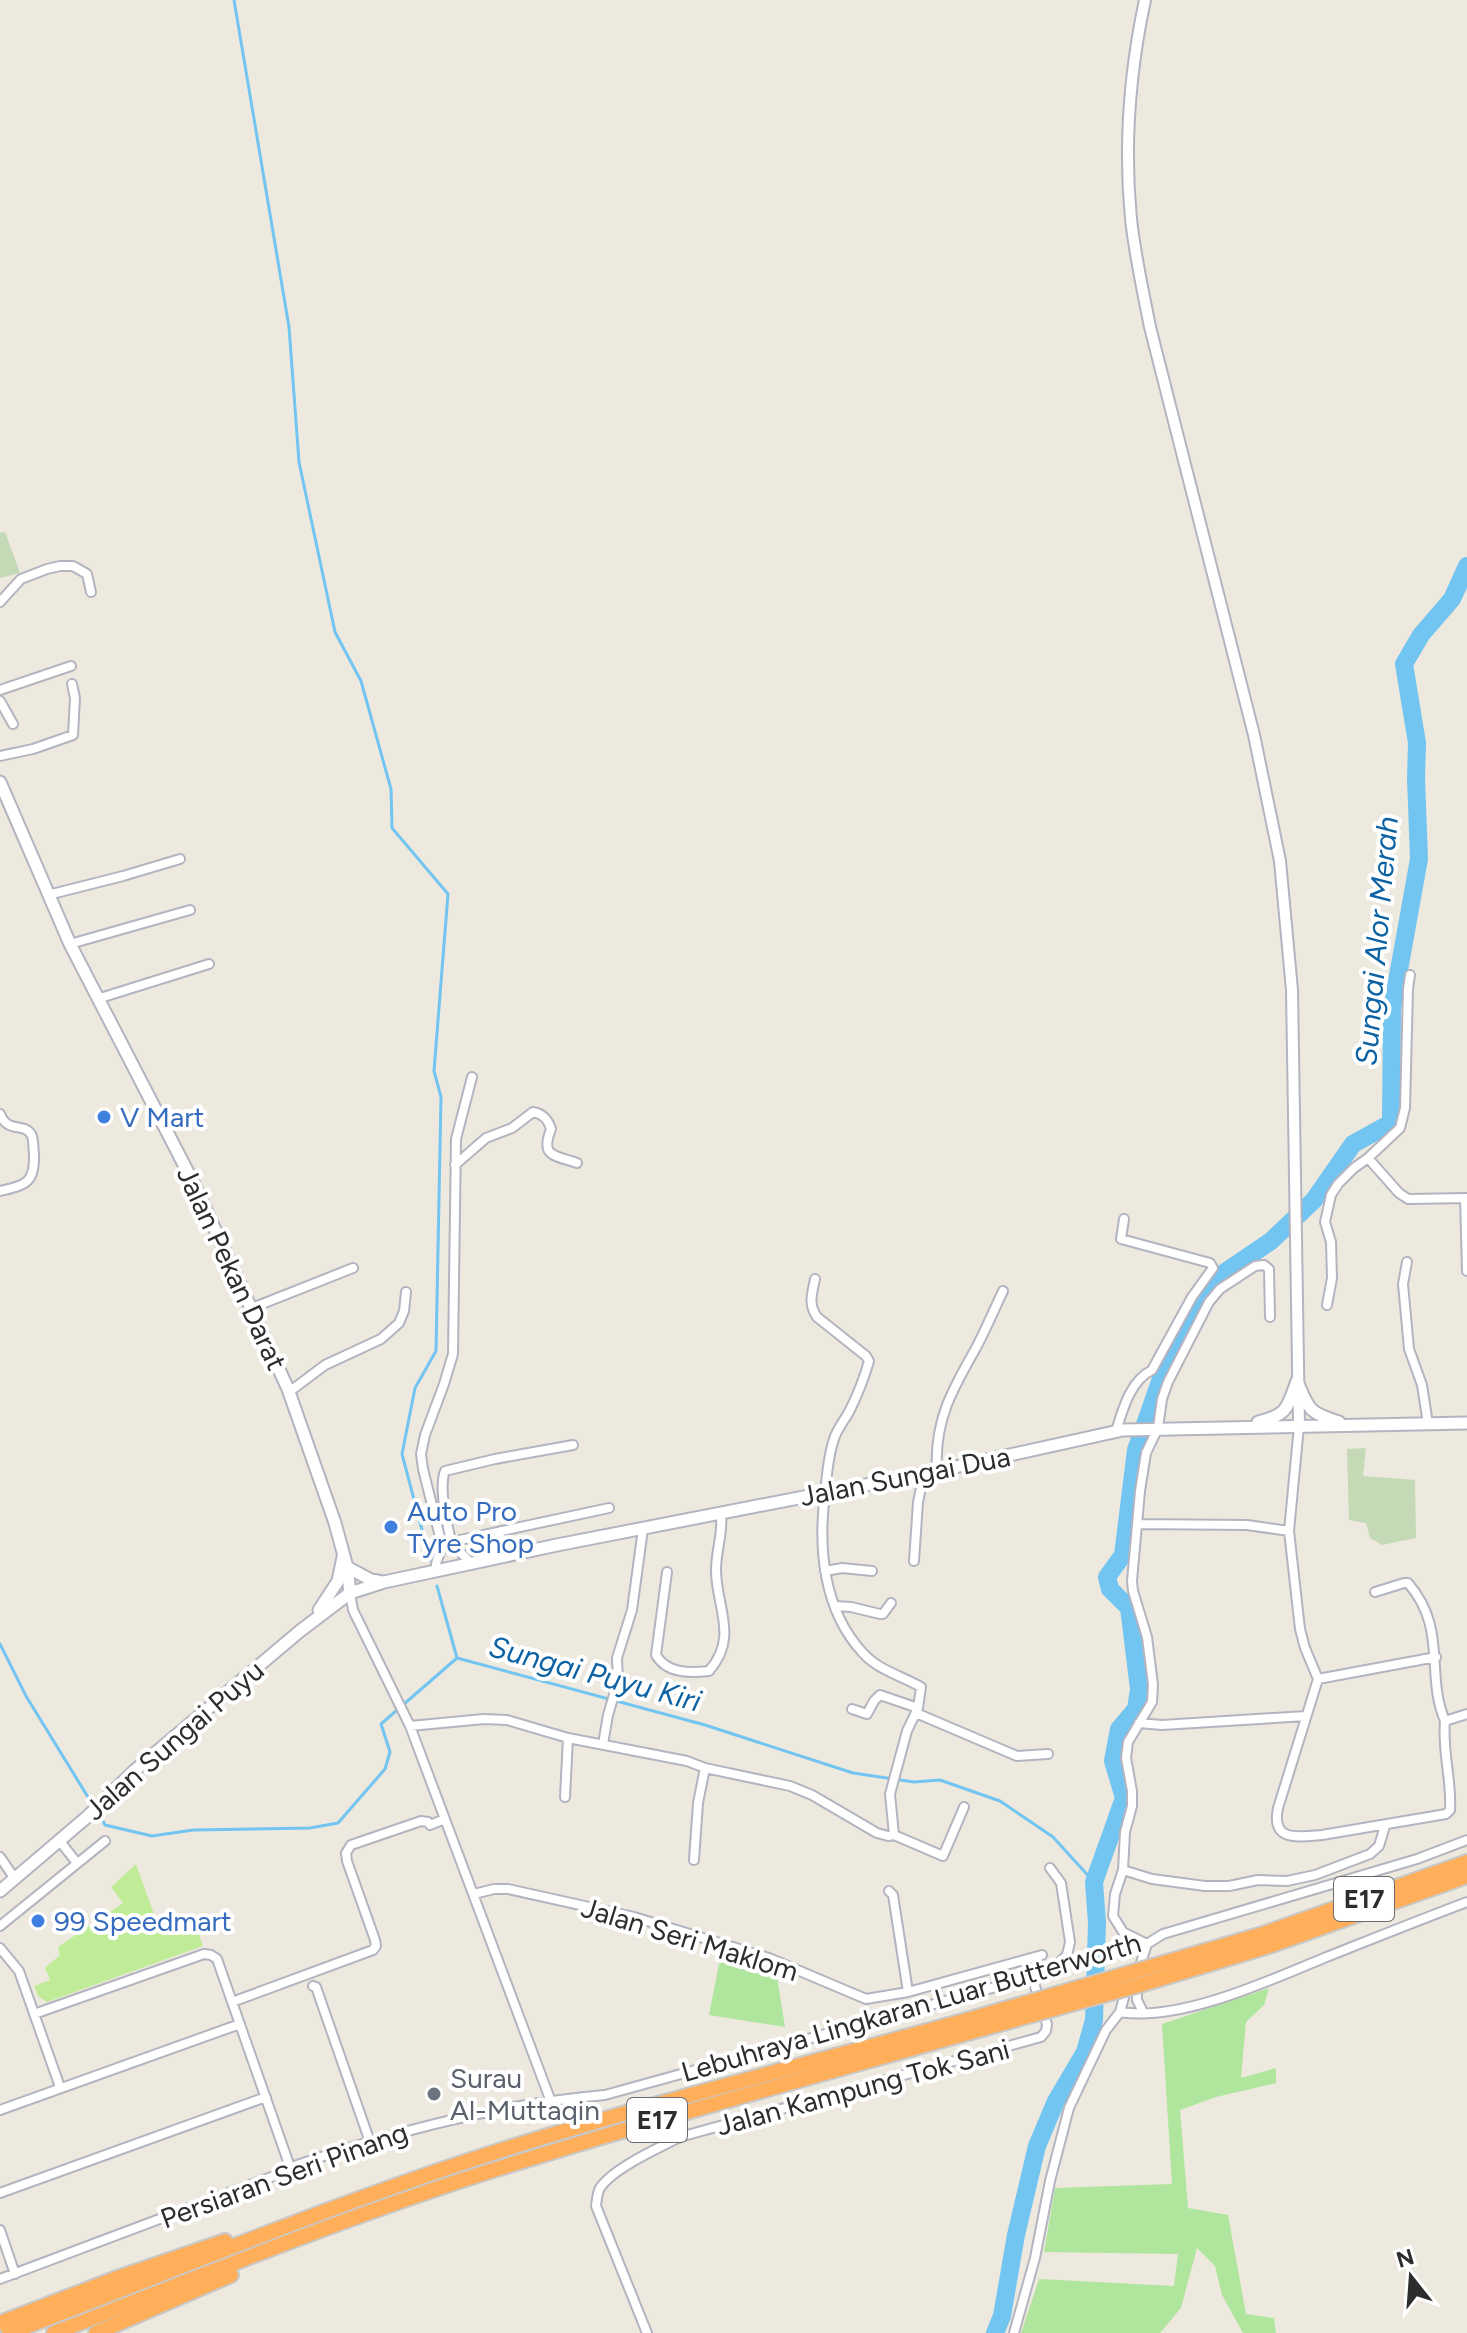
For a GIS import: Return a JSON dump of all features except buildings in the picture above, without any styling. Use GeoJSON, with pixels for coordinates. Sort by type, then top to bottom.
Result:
{"type":"FeatureCollection","features":[{"type":"Feature","properties":{"kind":"highway","name":"Lebuhraya Lingkaran Luar Butterworth"},"geometry":{"type":"LineString","coordinates":[[1263,1941],[1467,1862]]}},
{"type":"Feature","properties":{"kind":"highway","name":"Lebuhraya Lingkaran Luar Butterworth"},"geometry":{"type":"LineString","coordinates":[[54,2333],[295,2232],[363,2198],[502,2150],[666,2103],[969,2026],[1263,1941],[1467,1876]]}},
{"type":"Feature","properties":{"kind":"highway","name":"Lebuhraya Lingkaran Luar Butterworth"},"geometry":{"type":"LineString","coordinates":[[9,2333],[295,2232]]}},
{"type":"Feature","properties":{"kind":"highway"},"geometry":{"type":"LineString","coordinates":[[0,2323],[239,2236],[295,2232]]}},
{"type":"Feature","properties":{"kind":"highway"},"geometry":{"type":"LineString","coordinates":[[96,2333],[256,2264],[295,2232]]}},
{"type":"Feature","properties":{"kind":"main road","name":"Jalan Pekan Darat"},"geometry":{"type":"LineString","coordinates":[[0,782],[70,944],[194,1184],[289,1392],[335,1523],[344,1553],[350,1593]]}},
{"type":"Feature","properties":{"kind":"main road"},"geometry":{"type":"LineString","coordinates":[[1297,1381],[1308,1408],[1321,1417],[1349,1425]]}},
{"type":"Feature","properties":{"kind":"main road"},"geometry":{"type":"LineString","coordinates":[[1238,1428],[1275,1418],[1286,1411],[1297,1381]]}},
{"type":"Feature","properties":{"kind":"main road","name":"Jalan Sungai Dua"},"geometry":{"type":"LineString","coordinates":[[350,1593],[384,1582],[471,1563],[924,1474],[1120,1431],[1467,1423]]}},
{"type":"Feature","properties":{"kind":"main road"},"geometry":{"type":"LineString","coordinates":[[300,1631],[324,1605],[338,1581],[344,1553]]}},
{"type":"Feature","properties":{"kind":"main road"},"geometry":{"type":"LineString","coordinates":[[347,1567],[371,1580],[384,1582]]}},
{"type":"Feature","properties":{"kind":"main road","name":"Jalan Sungai Puyu"},"geometry":{"type":"LineString","coordinates":[[0,1891],[87,1817],[134,1771],[300,1631],[350,1593]]}},
{"type":"Feature","properties":{"kind":"street"},"geometry":{"type":"LineString","coordinates":[[1145,0],[1136,49],[1128,143],[1131,218],[1139,274],[1254,735],[1280,861],[1292,990],[1299,1426],[1289,1531],[1300,1629],[1318,1679],[1275,1820],[1277,1828],[1284,1834],[1304,1836],[1385,1826],[1438,1816],[1450,1810],[1445,1721],[1439,1705],[1432,1629],[1411,1586],[1404,1583],[1375,1592]]}},
{"type":"Feature","properties":{"kind":"street"},"geometry":{"type":"LineString","coordinates":[[0,602],[21,579],[60,566],[73,566],[87,574],[91,592]]}},
{"type":"Feature","properties":{"kind":"street"},"geometry":{"type":"LineString","coordinates":[[0,690],[71,666]]}},
{"type":"Feature","properties":{"kind":"street"},"geometry":{"type":"LineString","coordinates":[[0,756],[73,735],[75,698],[72,684]]}},
{"type":"Feature","properties":{"kind":"street"},"geometry":{"type":"LineString","coordinates":[[0,701],[13,724]]}},
{"type":"Feature","properties":{"kind":"street"},"geometry":{"type":"LineString","coordinates":[[48,895],[180,859]]}},
{"type":"Feature","properties":{"kind":"street"},"geometry":{"type":"LineString","coordinates":[[70,944],[190,910]]}},
{"type":"Feature","properties":{"kind":"street"},"geometry":{"type":"LineString","coordinates":[[97,999],[209,964]]}},
{"type":"Feature","properties":{"kind":"street"},"geometry":{"type":"LineString","coordinates":[[1327,1305],[1332,1278],[1331,1242],[1325,1222],[1331,1195],[1354,1168],[1400,1128],[1405,1108],[1410,975]]}},
{"type":"Feature","properties":{"kind":"street"},"geometry":{"type":"LineString","coordinates":[[436,1571],[442,1545],[421,1454],[455,1338],[456,1139],[472,1077]]}},
{"type":"Feature","properties":{"kind":"street"},"geometry":{"type":"LineString","coordinates":[[455,1165],[486,1138],[521,1123],[533,1112],[549,1121],[551,1129],[546,1148],[577,1163]]}},
{"type":"Feature","properties":{"kind":"street"},"geometry":{"type":"LineString","coordinates":[[0,1114],[7,1125],[29,1132],[32,1136],[34,1163],[32,1176],[26,1184],[0,1191]]}},
{"type":"Feature","properties":{"kind":"street"},"geometry":{"type":"LineString","coordinates":[[1368,1158],[1408,1199],[1466,1198],[1467,1271]]}},
{"type":"Feature","properties":{"kind":"street"},"geometry":{"type":"LineString","coordinates":[[1120,1431],[1123,1407],[1141,1376],[1152,1370],[1192,1297],[1213,1268],[1210,1263],[1121,1239],[1124,1219]]}},
{"type":"Feature","properties":{"kind":"street"},"geometry":{"type":"LineString","coordinates":[[1407,1262],[1403,1284],[1409,1349],[1422,1385],[1428,1424]]}},
{"type":"Feature","properties":{"kind":"street"},"geometry":{"type":"LineString","coordinates":[[1147,1944],[1123,1932],[1113,1916],[1132,1806],[1126,1758],[1128,1742],[1152,1702],[1147,1637],[1133,1591],[1139,1495],[1146,1453],[1168,1382],[1209,1302],[1220,1289],[1255,1266],[1264,1265],[1269,1269],[1271,1279],[1270,1317]]}},
{"type":"Feature","properties":{"kind":"street"},"geometry":{"type":"LineString","coordinates":[[252,1308],[353,1268]]}},
{"type":"Feature","properties":{"kind":"street"},"geometry":{"type":"LineString","coordinates":[[815,1279],[810,1302],[812,1310],[869,1361],[849,1413],[835,1436],[828,1460],[821,1524],[825,1571],[842,1626],[865,1656],[921,1687],[917,1711],[907,1731],[890,1794],[894,1835]]}},
{"type":"Feature","properties":{"kind":"street"},"geometry":{"type":"LineString","coordinates":[[937,1471],[938,1432],[950,1393],[1003,1291]]}},
{"type":"Feature","properties":{"kind":"street"},"geometry":{"type":"LineString","coordinates":[[289,1392],[339,1357],[364,1349],[381,1339],[399,1323],[406,1292]]}},
{"type":"Feature","properties":{"kind":"street"},"geometry":{"type":"LineString","coordinates":[[452,1546],[442,1478],[445,1471],[573,1445]]}},
{"type":"Feature","properties":{"kind":"street"},"geometry":{"type":"LineString","coordinates":[[914,1561],[918,1502],[924,1474]]}},
{"type":"Feature","properties":{"kind":"street"},"geometry":{"type":"LineString","coordinates":[[452,1546],[460,1540],[609,1508]]}},
{"type":"Feature","properties":{"kind":"street"},"geometry":{"type":"LineString","coordinates":[[667,1572],[656,1655],[661,1663],[673,1669],[689,1673],[709,1671],[725,1642],[716,1567],[723,1531],[721,1514]]}},
{"type":"Feature","properties":{"kind":"street"},"geometry":{"type":"LineString","coordinates":[[1138,1524],[1247,1525],[1289,1531]]}},
{"type":"Feature","properties":{"kind":"street"},"geometry":{"type":"LineString","coordinates":[[603,1744],[618,1681],[617,1658],[632,1610],[643,1529]]}},
{"type":"Feature","properties":{"kind":"street"},"geometry":{"type":"LineString","coordinates":[[501,1531],[500,1540],[505,1556]]}},
{"type":"Feature","properties":{"kind":"street"},"geometry":{"type":"LineString","coordinates":[[442,1545],[452,1546],[471,1563]]}},
{"type":"Feature","properties":{"kind":"street"},"geometry":{"type":"LineString","coordinates":[[825,1571],[842,1568],[872,1571]]}},
{"type":"Feature","properties":{"kind":"street"},"geometry":{"type":"LineString","coordinates":[[350,1593],[353,1610],[409,1723],[550,2099]]}},
{"type":"Feature","properties":{"kind":"street"},"geometry":{"type":"LineString","coordinates":[[835,1606],[883,1614],[891,1603]]}},
{"type":"Feature","properties":{"kind":"street"},"geometry":{"type":"LineString","coordinates":[[1318,1679],[1436,1657]]}},
{"type":"Feature","properties":{"kind":"street"},"geometry":{"type":"LineString","coordinates":[[852,1709],[867,1714],[880,1695],[1017,1756],[1048,1754]]}},
{"type":"Feature","properties":{"kind":"street"},"geometry":{"type":"LineString","coordinates":[[1445,1721],[1467,1714]]}},
{"type":"Feature","properties":{"kind":"street"},"geometry":{"type":"LineString","coordinates":[[1139,1723],[1162,1725],[1306,1716]]}},
{"type":"Feature","properties":{"kind":"street"},"geometry":{"type":"LineString","coordinates":[[409,1723],[507,1720],[568,1738],[687,1761],[705,1768],[790,1786],[812,1795],[877,1833],[894,1835],[943,1856],[964,1807]]}},
{"type":"Feature","properties":{"kind":"street"},"geometry":{"type":"LineString","coordinates":[[565,1797],[568,1738]]}},
{"type":"Feature","properties":{"kind":"street"},"geometry":{"type":"LineString","coordinates":[[694,1860],[698,1803],[705,1768]]}},
{"type":"Feature","properties":{"kind":"street"},"geometry":{"type":"LineString","coordinates":[[232,2002],[373,1950],[375,1940],[346,1853],[351,1845],[379,1835],[421,1821],[430,1825],[445,1819]]}},
{"type":"Feature","properties":{"kind":"street"},"geometry":{"type":"LineString","coordinates":[[1123,1870],[1152,1879],[1205,1886],[1229,1886],[1258,1880],[1287,1881],[1315,1875],[1370,1854],[1379,1846],[1385,1826]]}},
{"type":"Feature","properties":{"kind":"street"},"geometry":{"type":"LineString","coordinates":[[59,1840],[77,1863]]}},
{"type":"Feature","properties":{"kind":"street"},"geometry":{"type":"LineString","coordinates":[[1143,2012],[1137,2000],[1136,1978],[1147,1944],[1163,1934],[1417,1859],[1467,1840]]}},
{"type":"Feature","properties":{"kind":"street"},"geometry":{"type":"LineString","coordinates":[[0,1926],[105,1841]]}},
{"type":"Feature","properties":{"kind":"street"},"geometry":{"type":"LineString","coordinates":[[0,1857],[15,1879]]}},
{"type":"Feature","properties":{"kind":"street","name":"Persiaran Seri Pinang"},"geometry":{"type":"LineString","coordinates":[[0,2279],[282,2173],[290,2167],[428,2124],[550,2099],[605,2095],[1050,1972],[1067,1955],[1070,1942],[1061,1883],[1050,1868]]}},
{"type":"Feature","properties":{"kind":"street","name":"Jalan Seri Maklom"},"geometry":{"type":"LineString","coordinates":[[474,1894],[508,1889],[634,1917],[769,1958],[866,1999],[908,1992],[1042,1955]]}},
{"type":"Feature","properties":{"kind":"street"},"geometry":{"type":"LineString","coordinates":[[889,1891],[893,1895],[908,1992]]}},
{"type":"Feature","properties":{"kind":"street"},"geometry":{"type":"LineString","coordinates":[[1120,2012],[1171,2012],[1256,1986],[1467,1902]]}},
{"type":"Feature","properties":{"kind":"street"},"geometry":{"type":"LineString","coordinates":[[0,1948],[19,1971],[60,2087]]}},
{"type":"Feature","properties":{"kind":"street"},"geometry":{"type":"LineString","coordinates":[[34,2014],[204,1954],[211,1955],[217,1959],[290,2167]]}},
{"type":"Feature","properties":{"kind":"street","name":"Jalan Kampung Tok Sani"},"geometry":{"type":"LineString","coordinates":[[647,2333],[596,2206],[598,2192],[605,2181],[680,2137],[1041,2037],[1047,2024],[1032,1977]]}},
{"type":"Feature","properties":{"kind":"street"},"geometry":{"type":"LineString","coordinates":[[1014,2333],[1032,2271],[1069,2108],[1106,2030],[1120,2012],[1126,1990],[1136,1978]]}},
{"type":"Feature","properties":{"kind":"street"},"geometry":{"type":"LineString","coordinates":[[313,1986],[316,1987],[370,2142]]}},
{"type":"Feature","properties":{"kind":"street"},"geometry":{"type":"LineString","coordinates":[[0,2110],[240,2024]]}},
{"type":"Feature","properties":{"kind":"street"},"geometry":{"type":"LineString","coordinates":[[0,2193],[266,2097]]}},
{"type":"Feature","properties":{"kind":"street"},"geometry":{"type":"LineString","coordinates":[[0,2230],[15,2274]]}},
{"type":"Feature","properties":{"kind":"green space"},"geometry":{"type":"Polygon","coordinates":[[[5,532],[20,573],[0,578],[0,533],[5,532]]]}},
{"type":"Feature","properties":{"kind":"green space"},"geometry":{"type":"Polygon","coordinates":[[[1366,1448],[1363,1476],[1415,1480],[1416,1538],[1382,1545],[1370,1538],[1366,1523],[1349,1520],[1347,1449],[1366,1448]]]}},
{"type":"Feature","properties":{"kind":"green space"},"geometry":{"type":"Polygon","coordinates":[[[136,1864],[160,1931],[193,1919],[203,1946],[47,2002],[38,1996],[34,1986],[50,1980],[45,1968],[60,1955],[58,1947],[123,1903],[111,1887],[136,1864]]]}},
{"type":"Feature","properties":{"kind":"green space"},"geometry":{"type":"Polygon","coordinates":[[[721,1954],[776,1970],[785,2027],[709,2015],[721,1954]]]}},
{"type":"Feature","properties":{"kind":"green space"},"geometry":{"type":"Polygon","coordinates":[[[1269,1988],[1264,2005],[1246,2022],[1241,2078],[1276,2068],[1276,2083],[1216,2097],[1180,2110],[1188,2208],[1228,2215],[1246,2314],[1274,2318],[1276,2333],[1243,2333],[1222,2295],[1215,2266],[1197,2248],[1181,2308],[1160,2333],[1021,2333],[1039,2279],[1174,2286],[1178,2254],[1044,2252],[1055,2188],[1172,2184],[1162,2024],[1269,1988]]]}},
{"type":"Feature","properties":{"kind":"waterway"},"geometry":{"type":"LineString","coordinates":[[234,0],[289,327],[299,462],[335,632],[361,681],[391,789],[392,828],[448,894],[434,1071],[441,1097],[436,1351],[415,1388],[402,1454],[430,1560]]}},
{"type":"Feature","properties":{"kind":"waterway","name":"Sungai Alor Merah"},"geometry":{"type":"LineString","coordinates":[[995,2333],[1002,2316],[1016,2235],[1037,2146],[1056,2101],[1085,2052],[1094,2020],[1097,1923],[1094,1882],[1124,1798],[1113,1761],[1119,1729],[1136,1709],[1139,1689],[1129,1608],[1110,1589],[1107,1577],[1123,1555],[1136,1450],[1169,1356],[1209,1283],[1271,1241],[1314,1200],[1353,1144],[1391,1123],[1392,1009],[1419,859],[1417,743],[1404,664],[1421,635],[1452,599],[1467,566]]}},
{"type":"Feature","properties":{"kind":"waterway"},"geometry":{"type":"LineString","coordinates":[[437,1586],[457,1658]]}},
{"type":"Feature","properties":{"kind":"waterway"},"geometry":{"type":"LineString","coordinates":[[0,1644],[26,1696],[91,1802]]}},
{"type":"Feature","properties":{"kind":"waterway","name":"Sungai Puyu Kiri"},"geometry":{"type":"LineString","coordinates":[[101,1817],[105,1825],[152,1836],[193,1830],[310,1828],[338,1823],[385,1769],[390,1752],[381,1724],[457,1658],[705,1725],[853,1773],[914,1782],[940,1780],[1000,1801],[1053,1837],[1094,1882]]}},
{"type":"Feature","properties":{"kind":"place","name":"V Mart"},"geometry":{"type":"Point","coordinates":[104,1117]}},
{"type":"Feature","properties":{"kind":"place","name":"Auto Pro Tyre Shop"},"geometry":{"type":"Point","coordinates":[391,1527]}},
{"type":"Feature","properties":{"kind":"place","name":"99 Speedmart"},"geometry":{"type":"Point","coordinates":[38,1921]}},
{"type":"Feature","properties":{"kind":"place","name":"Surau Al-Muttaqin"},"geometry":{"type":"Point","coordinates":[434,2094]}}]}
